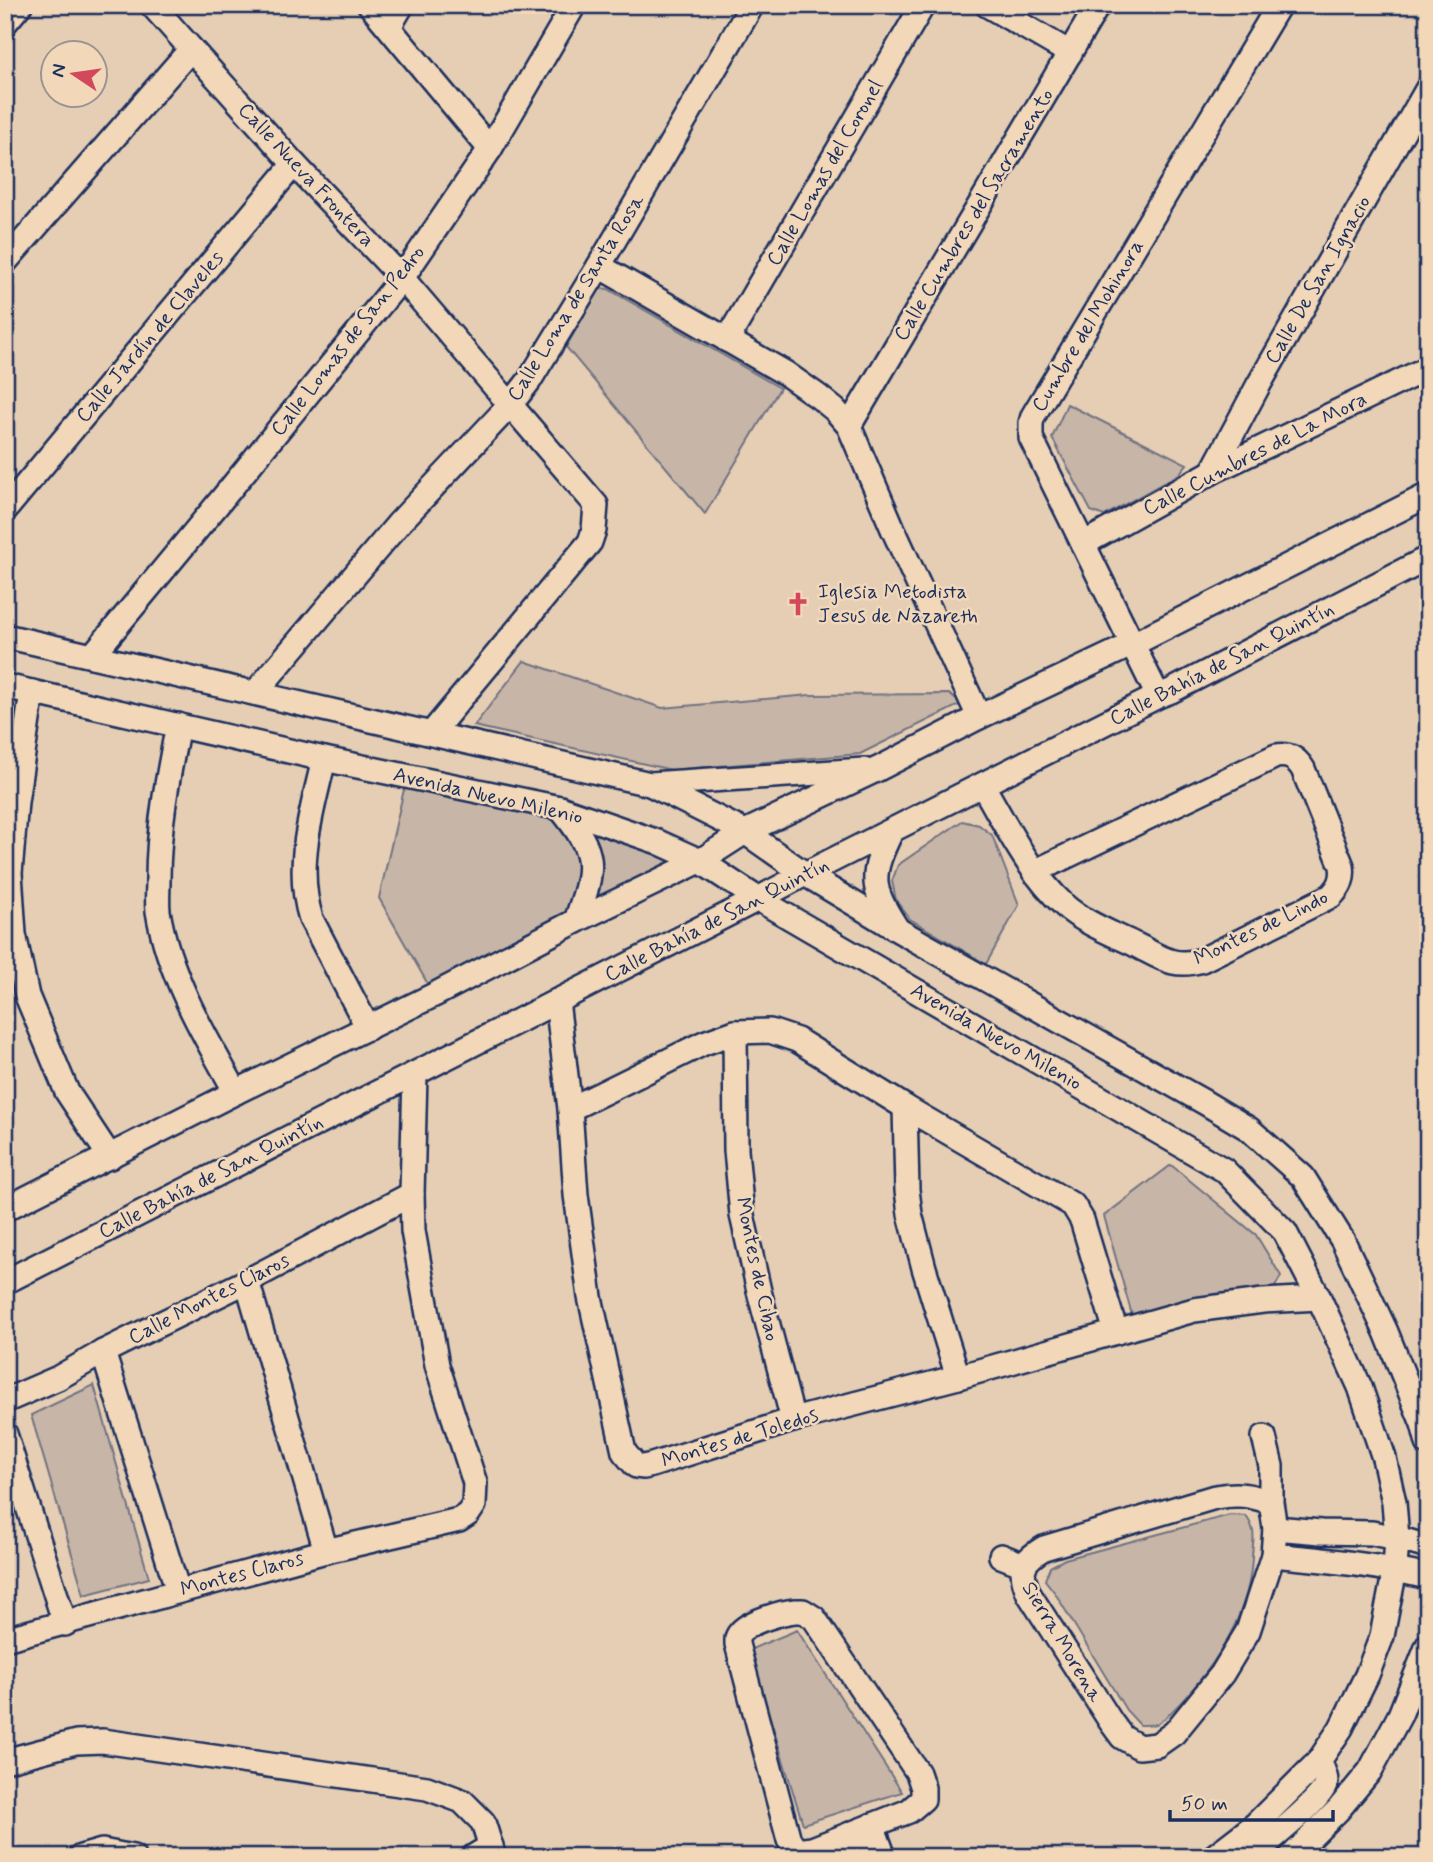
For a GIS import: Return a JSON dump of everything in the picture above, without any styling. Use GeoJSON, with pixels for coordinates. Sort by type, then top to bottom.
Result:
{"type":"FeatureCollection","features":[{"type":"Feature","properties":{"kind":"street"},"geometry":{"type":"LineString","coordinates":[[5,23],[20,5]]}},
{"type":"Feature","properties":{"kind":"street","name":"Calle Nueva Frontera"},"geometry":{"type":"LineString","coordinates":[[152,5],[294,164],[402,278],[596,505],[590,542],[431,734]]}},
{"type":"Feature","properties":{"kind":"street"},"geometry":{"type":"LineString","coordinates":[[370,5],[490,149]]}},
{"type":"Feature","properties":{"kind":"street"},"geometry":{"type":"LineString","coordinates":[[389,27],[402,5]]}},
{"type":"Feature","properties":{"kind":"street","name":"Calle Lomas de San Pedro"},"geometry":{"type":"LineString","coordinates":[[92,656],[402,278],[490,149],[574,5]]}},
{"type":"Feature","properties":{"kind":"street","name":"Calle Loma de Santa Rosa"},"geometry":{"type":"LineString","coordinates":[[255,693],[399,523],[511,404],[529,381],[752,5]]}},
{"type":"Feature","properties":{"kind":"street","name":"Calle Lomas del Coronel"},"geometry":{"type":"LineString","coordinates":[[727,340],[923,5]]}},
{"type":"Feature","properties":{"kind":"street"},"geometry":{"type":"LineString","coordinates":[[987,5],[1070,53]]}},
{"type":"Feature","properties":{"kind":"street","name":"Calle Cumbres del Sacramento"},"geometry":{"type":"LineString","coordinates":[[849,426],[1098,5]]}},
{"type":"Feature","properties":{"kind":"street","name":"Cumbre del Mohinora"},"geometry":{"type":"LineString","coordinates":[[1158,696],[1031,438],[1031,424],[1033,416],[1279,5]]}},
{"type":"Feature","properties":{"kind":"street"},"geometry":{"type":"LineString","coordinates":[[5,262],[191,49]]}},
{"type":"Feature","properties":{"kind":"street","name":"Calle De San Ignacio"},"geometry":{"type":"LineString","coordinates":[[1212,472],[1428,88]]}},
{"type":"Feature","properties":{"kind":"street","name":"Calle Jardín de Claveles"},"geometry":{"type":"LineString","coordinates":[[5,510],[294,164]]}},
{"type":"Feature","properties":{"kind":"street"},"geometry":{"type":"LineString","coordinates":[[599,266],[785,373],[820,397],[849,426],[979,717]]}},
{"type":"Feature","properties":{"kind":"street","name":"Calle Cumbres de La Mora"},"geometry":{"type":"LineString","coordinates":[[1083,544],[1212,472],[1428,368]]}},
{"type":"Feature","properties":{"kind":"street"},"geometry":{"type":"LineString","coordinates":[[5,1209],[368,1028],[576,920],[700,861],[745,832],[1133,644],[1428,495]]}},
{"type":"Feature","properties":{"kind":"street","name":"Calle Bahía de San Quintín"},"geometry":{"type":"LineString","coordinates":[[5,1282],[1428,558]]}},
{"type":"Feature","properties":{"kind":"street"},"geometry":{"type":"LineString","coordinates":[[5,636],[650,784],[745,832],[805,874],[898,930],[1249,1129],[1303,1177],[1343,1241],[1386,1332],[1428,1443]]}},
{"type":"Feature","properties":{"kind":"street","name":"Avenida Nuevo Milenio"},"geometry":{"type":"LineString","coordinates":[[5,686],[324,759],[560,808],[658,842],[700,861],[758,900],[1224,1170],[1285,1232],[1319,1298],[1360,1387],[1384,1458],[1394,1502],[1397,1538],[1395,1569],[1382,1636],[1367,1675],[1341,1728],[1319,1761],[1256,1824],[1213,1857]]}},
{"type":"Feature","properties":{"kind":"street"},"geometry":{"type":"LineString","coordinates":[[32,692],[16,802],[11,861],[14,934],[27,996],[66,1092],[110,1157]]}},
{"type":"Feature","properties":{"kind":"street"},"geometry":{"type":"LineString","coordinates":[[178,725],[162,813],[158,857],[158,909],[165,941],[177,973],[204,1035],[236,1092]]}},
{"type":"Feature","properties":{"kind":"street","name":"Montes de Lindo"},"geometry":{"type":"LineString","coordinates":[[982,786],[1034,872],[1066,908],[1170,962],[1189,964],[1202,960],[1331,896],[1338,890],[1343,873],[1303,769],[1298,761],[1284,755],[1276,756],[1034,872]]}},
{"type":"Feature","properties":{"kind":"street"},"geometry":{"type":"LineString","coordinates":[[324,759],[304,846],[305,901],[311,919],[368,1028]]}},
{"type":"Feature","properties":{"kind":"street"},"geometry":{"type":"LineString","coordinates":[[650,784],[878,769]]}},
{"type":"Feature","properties":{"kind":"street"},"geometry":{"type":"LineString","coordinates":[[560,808],[578,830],[590,860],[588,887],[576,920]]}},
{"type":"Feature","properties":{"kind":"street"},"geometry":{"type":"LineString","coordinates":[[891,832],[877,866],[876,884],[879,899],[898,930]]}},
{"type":"Feature","properties":{"kind":"street","name":"Montes de Toledos"},"geometry":{"type":"LineString","coordinates":[[557,1001],[570,1109],[576,1195],[590,1297],[624,1452],[636,1466],[652,1465],[793,1420],[958,1377],[1194,1310],[1262,1301],[1319,1298]]}},
{"type":"Feature","properties":{"kind":"street"},"geometry":{"type":"LineString","coordinates":[[570,1109],[704,1043],[735,1032],[770,1031],[797,1041],[1073,1205],[1082,1220],[1116,1332]]}},
{"type":"Feature","properties":{"kind":"street","name":"Montes de Cibao"},"geometry":{"type":"LineString","coordinates":[[735,1032],[736,1150],[741,1214],[793,1420]]}},
{"type":"Feature","properties":{"kind":"street"},"geometry":{"type":"LineString","coordinates":[[412,1194],[415,1074]]}},
{"type":"Feature","properties":{"kind":"street"},"geometry":{"type":"LineString","coordinates":[[905,1107],[910,1214],[958,1377]]}},
{"type":"Feature","properties":{"kind":"street","name":"Calle Montes Claros"},"geometry":{"type":"LineString","coordinates":[[5,1401],[58,1378],[103,1352],[247,1281],[412,1194]]}},
{"type":"Feature","properties":{"kind":"street","name":"Montes Claros"},"geometry":{"type":"LineString","coordinates":[[5,1639],[326,1551],[459,1520],[468,1514],[474,1505],[475,1483],[437,1365],[413,1231],[412,1194]]}},
{"type":"Feature","properties":{"kind":"street"},"geometry":{"type":"LineString","coordinates":[[247,1281],[326,1551]]}},
{"type":"Feature","properties":{"kind":"street"},"geometry":{"type":"LineString","coordinates":[[103,1352],[178,1591]]}},
{"type":"Feature","properties":{"kind":"street"},"geometry":{"type":"LineString","coordinates":[[5,1434],[65,1623]]}},
{"type":"Feature","properties":{"kind":"street"},"geometry":{"type":"LineString","coordinates":[[1264,1437],[1271,1466],[1271,1502]]}},
{"type":"Feature","properties":{"kind":"street","name":"Sierra Morena"},"geometry":{"type":"LineString","coordinates":[[1247,1494],[1271,1502],[1275,1528],[1273,1555],[1248,1631],[1222,1674],[1174,1733],[1135,1755],[1028,1594],[1022,1578],[1024,1565],[1032,1555],[1044,1548],[1215,1497],[1247,1494]]}},
{"type":"Feature","properties":{"kind":"street"},"geometry":{"type":"LineString","coordinates":[[1275,1528],[1372,1533],[1428,1547]]}},
{"type":"Feature","properties":{"kind":"street"},"geometry":{"type":"LineString","coordinates":[[1273,1555],[1334,1560],[1428,1577]]}},
{"type":"Feature","properties":{"kind":"street"},"geometry":{"type":"LineString","coordinates":[[1001,1556],[1024,1565]]}},
{"type":"Feature","properties":{"kind":"street"},"geometry":{"type":"LineString","coordinates":[[784,1612],[809,1613],[918,1773],[923,1799],[909,1811],[863,1829],[804,1851],[796,1851],[791,1846],[737,1644],[738,1635],[746,1627],[784,1612]]}},
{"type":"Feature","properties":{"kind":"street"},"geometry":{"type":"LineString","coordinates":[[1291,1857],[1338,1810],[1370,1771],[1400,1715],[1428,1645]]}},
{"type":"Feature","properties":{"kind":"street"},"geometry":{"type":"LineString","coordinates":[[5,1761],[76,1742],[103,1741],[427,1788],[462,1801],[483,1822],[486,1853]]}},
{"type":"Feature","properties":{"kind":"street"},"geometry":{"type":"LineString","coordinates":[[1251,1857],[1316,1800],[1326,1781],[1319,1761]]}},
{"type":"Feature","properties":{"kind":"street"},"geometry":{"type":"LineString","coordinates":[[862,1857],[863,1829]]}},
{"type":"Feature","properties":{"kind":"street"},"geometry":{"type":"LineString","coordinates":[[863,1829],[884,1857]]}},
{"type":"Feature","properties":{"kind":"street"},"geometry":{"type":"LineString","coordinates":[[81,1857],[102,1851],[133,1857]]}},
{"type":"Feature","properties":{"kind":"shaded area"},"geometry":{"type":"Polygon","coordinates":[[[600,288],[608,289],[780,388],[705,514],[566,347],[600,288]]]}},
{"type":"Feature","properties":{"kind":"shaded area"},"geometry":{"type":"Polygon","coordinates":[[[1067,404],[1187,464],[1179,474],[1104,516],[1091,511],[1052,438],[1067,404]]]}},
{"type":"Feature","properties":{"kind":"shaded area"},"geometry":{"type":"Polygon","coordinates":[[[524,661],[662,708],[810,695],[949,694],[961,704],[860,754],[672,770],[474,726],[524,661]]]}},
{"type":"Feature","properties":{"kind":"shaded area"},"geometry":{"type":"Polygon","coordinates":[[[408,772],[560,807],[690,866],[434,995],[379,898],[408,772]]]}},
{"type":"Feature","properties":{"kind":"shaded area"},"geometry":{"type":"Polygon","coordinates":[[[962,821],[979,825],[992,835],[1019,905],[986,964],[910,919],[896,900],[892,881],[898,865],[962,821]]]}},
{"type":"Feature","properties":{"kind":"shaded area"},"geometry":{"type":"Polygon","coordinates":[[[1171,1165],[1256,1235],[1281,1276],[1272,1292],[1132,1315],[1104,1216],[1171,1165]]]}},
{"type":"Feature","properties":{"kind":"shaded area"},"geometry":{"type":"Polygon","coordinates":[[[94,1385],[149,1578],[84,1595],[31,1415],[94,1385]]]}},
{"type":"Feature","properties":{"kind":"shaded area"},"geometry":{"type":"Polygon","coordinates":[[[1230,1515],[1246,1516],[1254,1535],[1250,1577],[1239,1615],[1209,1668],[1184,1699],[1159,1722],[1140,1725],[1126,1710],[1045,1580],[1050,1567],[1065,1559],[1230,1515]]]}},
{"type":"Feature","properties":{"kind":"shaded area"},"geometry":{"type":"Polygon","coordinates":[[[797,1630],[902,1792],[803,1824],[749,1650],[797,1630]]]}},
{"type":"Feature","properties":{"kind":"place","name":"Iglesia Metodista Jesus de Nazareth"},"geometry":{"type":"Point","coordinates":[798,604]}}]}
